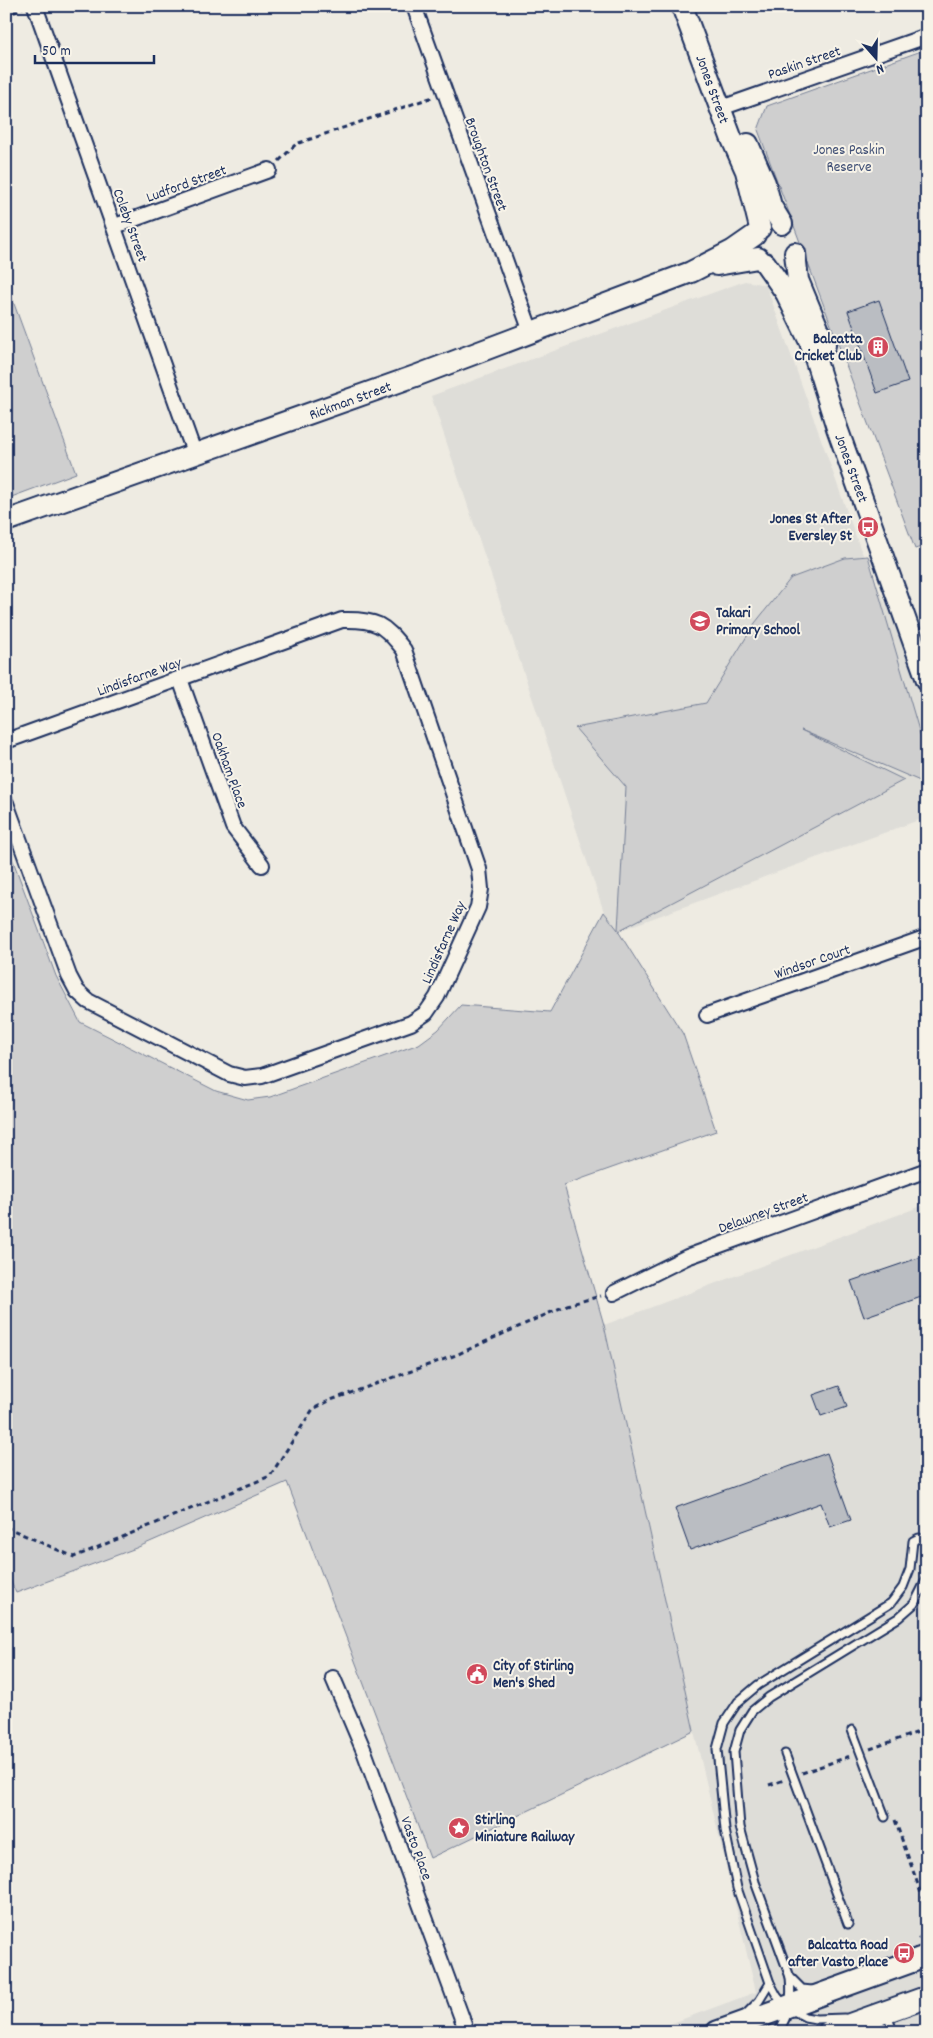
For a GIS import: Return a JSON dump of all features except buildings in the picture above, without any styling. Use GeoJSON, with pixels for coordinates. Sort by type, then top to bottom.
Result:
{"type":"FeatureCollection","features":[{"type":"Feature","properties":{"kind":"main road"},"geometry":{"type":"LineString","coordinates":[[726,2028],[927,1956]]}},
{"type":"Feature","properties":{"kind":"main road"},"geometry":{"type":"LineString","coordinates":[[829,2032],[927,1997]]}},
{"type":"Feature","properties":{"kind":"street","name":"Coleby Street"},"geometry":{"type":"LineString","coordinates":[[35,6],[115,226],[195,455]]}},
{"type":"Feature","properties":{"kind":"street","name":"Broughton Street"},"geometry":{"type":"LineString","coordinates":[[414,6],[531,332]]}},
{"type":"Feature","properties":{"kind":"street","name":"Jones Street"},"geometry":{"type":"LineString","coordinates":[[682,6],[727,106],[765,183],[771,206],[782,224]]}},
{"type":"Feature","properties":{"kind":"street","name":"Jones Street"},"geometry":{"type":"LineString","coordinates":[[697,6],[746,171],[758,232]]}},
{"type":"Feature","properties":{"kind":"street","name":"Paskin Street"},"geometry":{"type":"LineString","coordinates":[[727,106],[927,36]]}},
{"type":"Feature","properties":{"kind":"street","name":"Ludford Street"},"geometry":{"type":"LineString","coordinates":[[115,226],[269,170]]}},
{"type":"Feature","properties":{"kind":"street"},"geometry":{"type":"LineString","coordinates":[[774,222],[782,224],[794,234],[797,247],[795,253],[785,263],[771,265],[762,260],[754,251],[758,232],[774,222]]}},
{"type":"Feature","properties":{"kind":"street","name":"Rickman Street"},"geometry":{"type":"LineString","coordinates":[[6,521],[195,455],[691,272],[732,251],[758,232]]}},
{"type":"Feature","properties":{"kind":"street","name":"Jones Street"},"geometry":{"type":"LineString","coordinates":[[795,253],[798,280],[830,358],[927,642]]}},
{"type":"Feature","properties":{"kind":"street","name":"Jones Street"},"geometry":{"type":"LineString","coordinates":[[762,260],[786,292],[810,342],[837,428],[927,680]]}},
{"type":"Feature","properties":{"kind":"street","name":"Rickman Street"},"geometry":{"type":"LineString","coordinates":[[691,272],[762,260]]}},
{"type":"Feature","properties":{"kind":"street","name":"Lindisfarne Way"},"geometry":{"type":"LineString","coordinates":[[6,741],[342,620],[364,619],[388,630],[404,650],[479,869],[481,889],[478,907],[437,996],[426,1013],[411,1023],[262,1076],[245,1078],[229,1074],[88,1001],[77,990],[69,976],[6,803]]}},
{"type":"Feature","properties":{"kind":"street","name":"Oakham Place"},"geometry":{"type":"LineString","coordinates":[[180,679],[233,827],[262,865]]}},
{"type":"Feature","properties":{"kind":"street","name":"Windsor Court"},"geometry":{"type":"LineString","coordinates":[[707,1015],[927,937]]}},
{"type":"Feature","properties":{"kind":"street","name":"Delawney Street"},"geometry":{"type":"LineString","coordinates":[[614,1293],[687,1257],[927,1170]]}},
{"type":"Feature","properties":{"kind":"street","name":"Vasto Place"},"geometry":{"type":"LineString","coordinates":[[334,1678],[360,1742],[467,2032]]}},
{"type":"Feature","properties":{"kind":"lane"},"geometry":{"type":"LineString","coordinates":[[893,2032],[882,2013],[816,2019],[805,2016],[788,2007],[770,1983],[737,1888],[725,1830],[718,1749],[724,1724],[738,1702],[758,1685],[876,1615],[891,1603],[903,1588],[910,1569],[913,1541],[918,1538],[927,1541]]}},
{"type":"Feature","properties":{"kind":"lane"},"geometry":{"type":"LineString","coordinates":[[778,2032],[788,2007],[791,1993],[790,1977],[755,1882],[740,1827],[734,1752],[740,1730],[752,1711],[769,1697],[898,1618],[914,1604],[927,1578]]}},
{"type":"Feature","properties":{"kind":"lane"},"geometry":{"type":"LineString","coordinates":[[852,1730],[885,1817]]}},
{"type":"Feature","properties":{"kind":"lane"},"geometry":{"type":"LineString","coordinates":[[785,1754],[848,1924]]}},
{"type":"Feature","properties":{"kind":"lane"},"geometry":{"type":"LineString","coordinates":[[790,1977],[802,1989],[824,1993]]}},
{"type":"Feature","properties":{"kind":"lane"},"geometry":{"type":"LineString","coordinates":[[726,2028],[759,2001],[770,1983]]}},
{"type":"Feature","properties":{"kind":"path"},"geometry":{"type":"LineString","coordinates":[[6,17],[25,6]]}},
{"type":"Feature","properties":{"kind":"path"},"geometry":{"type":"LineString","coordinates":[[269,170],[296,144],[445,93]]}},
{"type":"Feature","properties":{"kind":"path"},"geometry":{"type":"LineString","coordinates":[[6,1528],[74,1557],[270,1476],[313,1409],[331,1400],[456,1355],[567,1305],[614,1293]]}},
{"type":"Feature","properties":{"kind":"path"},"geometry":{"type":"LineString","coordinates":[[768,1786],[927,1729]]}},
{"type":"Feature","properties":{"kind":"path"},"geometry":{"type":"LineString","coordinates":[[870,1749],[872,1756]]}},
{"type":"Feature","properties":{"kind":"path"},"geometry":{"type":"LineString","coordinates":[[893,1815],[927,1910]]}},
{"type":"Feature","properties":{"kind":"shaded area","name":"Takari Primary School"},"geometry":{"type":"Polygon","coordinates":[[[745,281],[766,285],[860,548],[927,693],[927,817],[618,931],[604,912],[431,396],[745,281]]]}},
{"type":"Feature","properties":{"kind":"shaded area"},"geometry":{"type":"Polygon","coordinates":[[[927,1204],[927,2032],[648,2032],[756,1992],[694,1731],[604,1325],[927,1204]]]}},
{"type":"Feature","properties":{"kind":"green space","name":"Jones Paskin Reserve"},"geometry":{"type":"Polygon","coordinates":[[[927,49],[927,545],[915,549],[758,130],[767,106],[927,49]]]}},
{"type":"Feature","properties":{"kind":"green space"},"geometry":{"type":"Polygon","coordinates":[[[6,282],[76,473],[6,499],[6,282]]]}},
{"type":"Feature","properties":{"kind":"green space"},"geometry":{"type":"Polygon","coordinates":[[[868,556],[927,758],[927,784],[801,730],[904,780],[618,931],[683,1034],[716,1131],[564,1185],[604,1325],[694,1731],[430,1858],[287,1482],[136,1548],[16,1593],[6,1571],[6,842],[56,976],[80,1022],[216,1091],[248,1100],[270,1097],[419,1044],[438,1030],[461,1005],[550,1012],[604,912],[618,930],[626,787],[575,728],[706,703],[755,623],[791,578],[845,558],[868,556]]]}},
{"type":"Feature","properties":{"kind":"place","name":"Balcatta Cricket Club"},"geometry":{"type":"Point","coordinates":[878,347]}},
{"type":"Feature","properties":{"kind":"place","name":"Jones St After Eversley St"},"geometry":{"type":"Point","coordinates":[868,527]}},
{"type":"Feature","properties":{"kind":"place","name":"Takari Primary School"},"geometry":{"type":"Point","coordinates":[700,621]}},
{"type":"Feature","properties":{"kind":"place","name":"City of Stirling Men's Shed"},"geometry":{"type":"Point","coordinates":[477,1674]}},
{"type":"Feature","properties":{"kind":"place","name":"Stirling Miniature Railway"},"geometry":{"type":"Point","coordinates":[459,1828]}},
{"type":"Feature","properties":{"kind":"place","name":"Balcatta Road after Vasto Place"},"geometry":{"type":"Point","coordinates":[904,1953]}}]}
